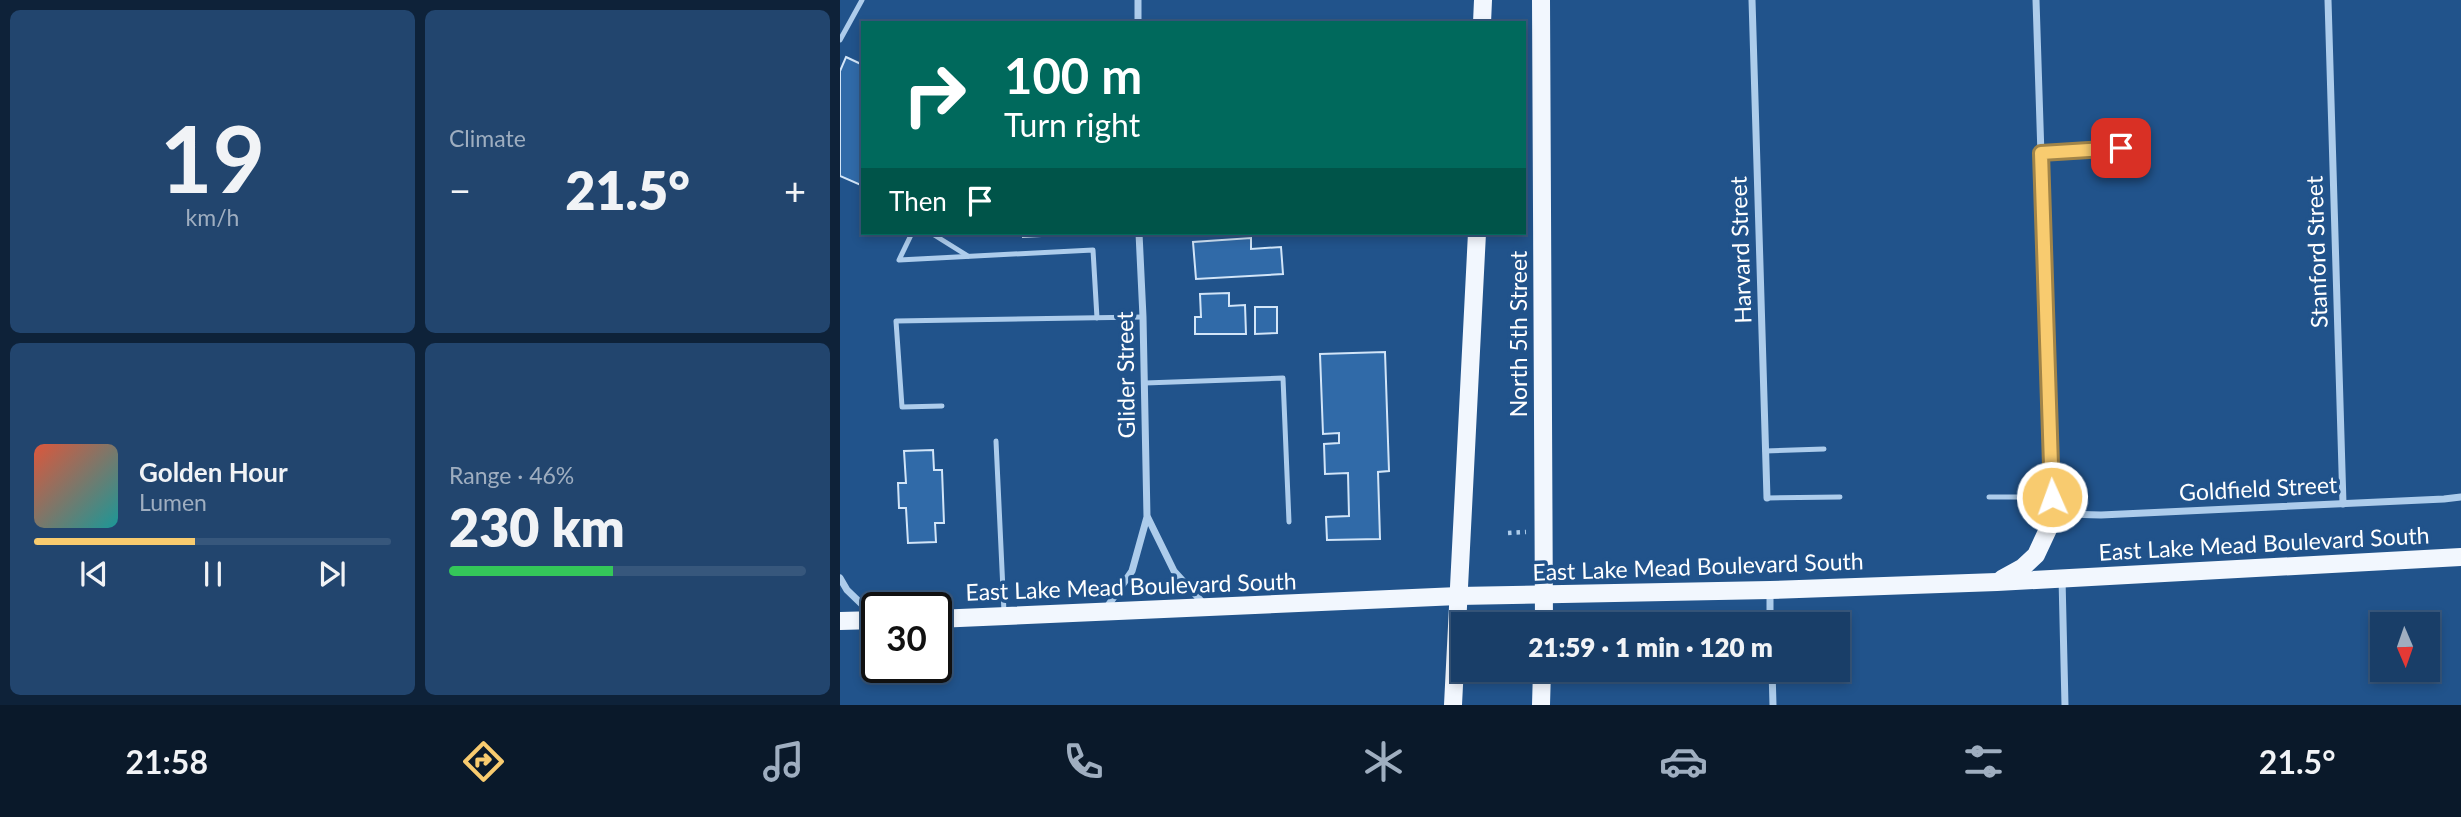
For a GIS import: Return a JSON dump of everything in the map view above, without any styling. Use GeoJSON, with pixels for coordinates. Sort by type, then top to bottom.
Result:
{"type":"FeatureCollection","features":[{"type":"Feature","properties":{"kind":"main road"},"geometry":{"type":"LineString","coordinates":[[1482,21],[1483,0]]}},
{"type":"Feature","properties":{"kind":"main road","name":"North 5th Street"},"geometry":{"type":"LineString","coordinates":[[1541,0],[1544,612]]}},
{"type":"Feature","properties":{"kind":"main road","name":"North 5th Street"},"geometry":{"type":"LineString","coordinates":[[1453,705],[1477,235]]}},
{"type":"Feature","properties":{"kind":"main road"},"geometry":{"type":"LineString","coordinates":[[1997,582],[2030,562],[2036,555],[2055,502]]}},
{"type":"Feature","properties":{"kind":"main road","name":"East Lake Mead Boulevard South"},"geometry":{"type":"LineString","coordinates":[[952,618],[1458,596],[1770,590],[1997,582],[2461,557]]}},
{"type":"Feature","properties":{"kind":"main road"},"geometry":{"type":"LineString","coordinates":[[840,621],[861,620]]}},
{"type":"Feature","properties":{"kind":"main road"},"geometry":{"type":"LineString","coordinates":[[1541,705],[1542,682]]}},
{"type":"Feature","properties":{"kind":"street"},"geometry":{"type":"LineString","coordinates":[[1138,0],[1138,21]]}},
{"type":"Feature","properties":{"kind":"street","name":"Harvard Street"},"geometry":{"type":"LineString","coordinates":[[1752,0],[1767,498]]}},
{"type":"Feature","properties":{"kind":"street"},"geometry":{"type":"LineString","coordinates":[[2036,0],[2055,502]]}},
{"type":"Feature","properties":{"kind":"street","name":"Stanford Street"},"geometry":{"type":"LineString","coordinates":[[2328,0],[2343,504]]}},
{"type":"Feature","properties":{"kind":"street","name":"Glider Street"},"geometry":{"type":"LineString","coordinates":[[1102,612],[1132,571],[1147,517],[1139,235]]}},
{"type":"Feature","properties":{"kind":"street","name":"Goldfield Street"},"geometry":{"type":"LineString","coordinates":[[2055,502],[2068,513],[2101,515],[2461,497]]}},
{"type":"Feature","properties":{"kind":"street","name":"Glider Street"},"geometry":{"type":"LineString","coordinates":[[1147,517],[1174,571],[1207,608]]}},
{"type":"Feature","properties":{"kind":"street"},"geometry":{"type":"LineString","coordinates":[[2062,577],[2065,705]]}},
{"type":"Feature","properties":{"kind":"street"},"geometry":{"type":"LineString","coordinates":[[840,578],[861,603]]}},
{"type":"Feature","properties":{"kind":"street"},"geometry":{"type":"LineString","coordinates":[[1770,590],[1770,612]]}},
{"type":"Feature","properties":{"kind":"street"},"geometry":{"type":"LineString","coordinates":[[1772,682],[1773,705]]}},
{"type":"Feature","properties":{"kind":"lane"},"geometry":{"type":"LineString","coordinates":[[840,40],[862,0]]}},
{"type":"Feature","properties":{"kind":"lane"},"geometry":{"type":"LineString","coordinates":[[2041,153],[2121,148]]}},
{"type":"Feature","properties":{"kind":"lane"},"geometry":{"type":"LineString","coordinates":[[911,235],[899,260],[1093,250],[1097,318]]}},
{"type":"Feature","properties":{"kind":"lane"},"geometry":{"type":"LineString","coordinates":[[934,235],[968,256]]}},
{"type":"Feature","properties":{"kind":"lane"},"geometry":{"type":"LineString","coordinates":[[942,406],[902,407],[896,321],[1143,317]]}},
{"type":"Feature","properties":{"kind":"lane"},"geometry":{"type":"LineString","coordinates":[[1145,383],[1283,378],[1289,522]]}},
{"type":"Feature","properties":{"kind":"lane"},"geometry":{"type":"LineString","coordinates":[[996,441],[1004,615]]}},
{"type":"Feature","properties":{"kind":"lane"},"geometry":{"type":"LineString","coordinates":[[1765,452],[1824,449]]}},
{"type":"Feature","properties":{"kind":"lane"},"geometry":{"type":"LineString","coordinates":[[1767,498],[1840,497]]}},
{"type":"Feature","properties":{"kind":"lane"},"geometry":{"type":"LineString","coordinates":[[1989,497],[2055,502]]}},
{"type":"Feature","properties":{"kind":"path"},"geometry":{"type":"LineString","coordinates":[[1508,533],[1531,532]]}},
{"type":"Feature","properties":{"kind":"building"},"geometry":{"type":"Polygon","coordinates":[[[846,57],[861,64],[861,185],[840,176],[840,71],[846,57]]]}},
{"type":"Feature","properties":{"kind":"building"},"geometry":{"type":"Polygon","coordinates":[[[1023,235],[1061,235],[1023,237],[1023,235]]]}},
{"type":"Feature","properties":{"kind":"building"},"geometry":{"type":"Polygon","coordinates":[[[1251,238],[1251,249],[1281,247],[1283,274],[1196,279],[1193,242],[1251,238]]]}},
{"type":"Feature","properties":{"kind":"building"},"geometry":{"type":"Polygon","coordinates":[[[1229,293],[1229,306],[1245,305],[1246,334],[1195,334],[1195,317],[1201,317],[1200,294],[1229,293]]]}},
{"type":"Feature","properties":{"kind":"building"},"geometry":{"type":"Polygon","coordinates":[[[1255,307],[1277,307],[1277,333],[1255,334],[1255,307]]]}},
{"type":"Feature","properties":{"kind":"building"},"geometry":{"type":"Polygon","coordinates":[[[1385,352],[1389,471],[1378,472],[1380,539],[1327,540],[1326,517],[1349,516],[1348,473],[1325,474],[1324,444],[1339,443],[1339,433],[1323,434],[1320,354],[1385,352]]]}},
{"type":"Feature","properties":{"kind":"building"},"geometry":{"type":"Polygon","coordinates":[[[933,450],[934,470],[942,470],[944,523],[935,523],[936,542],[908,543],[906,508],[899,508],[898,483],[906,483],[904,451],[933,450]]]}},
{"type":"Feature","properties":{"kind":"route"},"geometry":{"type":"LineString","coordinates":[[2052,497],[2041,153],[2121,148]]}}]}
